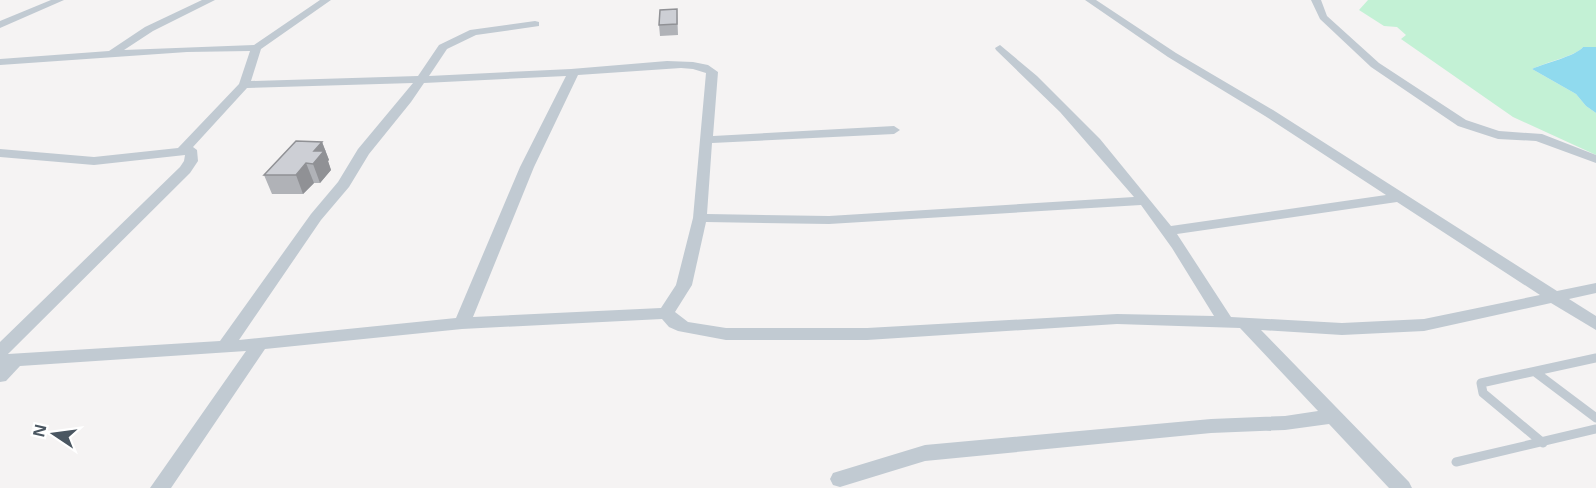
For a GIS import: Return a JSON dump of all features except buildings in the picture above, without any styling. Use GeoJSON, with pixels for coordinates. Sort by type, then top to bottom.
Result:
{"type":"FeatureCollection","features":[{"type":"Feature","properties":{"kind":"street"},"geometry":{"type":"LineString","coordinates":[[0,25],[59,0]]}},
{"type":"Feature","properties":{"kind":"street"},"geometry":{"type":"LineString","coordinates":[[113,53],[149,29],[210,0]]}},
{"type":"Feature","properties":{"kind":"street"},"geometry":{"type":"LineString","coordinates":[[0,62],[113,53],[256,48],[326,0]]}},
{"type":"Feature","properties":{"kind":"street"},"geometry":{"type":"LineString","coordinates":[[1090,0],[1172,55],[1269,113],[1596,324]]}},
{"type":"Feature","properties":{"kind":"street"},"geometry":{"type":"LineString","coordinates":[[1316,0],[1323,17],[1375,65],[1462,123],[1497,135],[1538,137],[1596,159]]}},
{"type":"Feature","properties":{"kind":"street"},"geometry":{"type":"LineString","coordinates":[[0,19],[12,19]]}},
{"type":"Feature","properties":{"kind":"street"},"geometry":{"type":"LineString","coordinates":[[225,346],[316,217],[344,184],[363,152],[407,100],[444,47],[456,39],[491,28],[535,24]]}},
{"type":"Feature","properties":{"kind":"street"},"geometry":{"type":"LineString","coordinates":[[182,151],[244,85],[256,48]]}},
{"type":"Feature","properties":{"kind":"street"},"geometry":{"type":"LineString","coordinates":[[1000,48],[1037,81],[1090,135],[1169,231],[1226,321]]}},
{"type":"Feature","properties":{"kind":"street"},"geometry":{"type":"LineString","coordinates":[[0,69],[33,60]]}},
{"type":"Feature","properties":{"kind":"street"},"geometry":{"type":"LineString","coordinates":[[244,85],[419,80],[650,66],[699,65],[707,68],[712,72],[700,218],[684,285],[666,312]]}},
{"type":"Feature","properties":{"kind":"street"},"geometry":{"type":"LineString","coordinates":[[462,323],[527,167],[574,72]]}},
{"type":"Feature","properties":{"kind":"street"},"geometry":{"type":"LineString","coordinates":[[706,140],[894,129]]}},
{"type":"Feature","properties":{"kind":"street"},"geometry":{"type":"LineString","coordinates":[[0,153],[28,154],[66,160],[94,160],[191,150],[191,161],[185,170],[5,357],[0,376]]}},
{"type":"Feature","properties":{"kind":"street"},"geometry":{"type":"LineString","coordinates":[[1169,231],[1400,197]]}},
{"type":"Feature","properties":{"kind":"street"},"geometry":{"type":"LineString","coordinates":[[700,218],[829,220],[1144,201]]}},
{"type":"Feature","properties":{"kind":"street"},"geometry":{"type":"LineString","coordinates":[[666,312],[675,323],[684,327],[726,334],[867,334],[1117,319],[1226,321],[1342,329],[1424,325],[1596,288]]}},
{"type":"Feature","properties":{"kind":"street"},"geometry":{"type":"LineString","coordinates":[[5,357],[260,344],[462,323],[666,312]]}},
{"type":"Feature","properties":{"kind":"street"},"geometry":{"type":"LineString","coordinates":[[1245,323],[1402,488]]}},
{"type":"Feature","properties":{"kind":"street"},"geometry":{"type":"LineString","coordinates":[[160,488],[260,344]]}},
{"type":"Feature","properties":{"kind":"street"},"geometry":{"type":"LineString","coordinates":[[840,479],[925,453],[1211,426],[1285,423],[1334,416]]}},
{"type":"Feature","properties":{"kind":"lane"},"geometry":{"type":"LineString","coordinates":[[1543,442],[1483,393],[1481,383],[1596,358]]}},
{"type":"Feature","properties":{"kind":"lane"},"geometry":{"type":"LineString","coordinates":[[1535,372],[1596,418]]}},
{"type":"Feature","properties":{"kind":"lane"},"geometry":{"type":"LineString","coordinates":[[1456,462],[1596,429]]}},
{"type":"Feature","properties":{"kind":"green space"},"geometry":{"type":"Polygon","coordinates":[[[1368,0],[1596,0],[1596,47],[1583,47],[1574,53],[1532,69],[1576,94],[1586,106],[1596,113],[1596,155],[1513,117],[1401,39],[1406,35],[1397,27],[1384,26],[1359,10],[1368,0]]]}},
{"type":"Feature","properties":{"kind":"water"},"geometry":{"type":"Polygon","coordinates":[[[1583,47],[1596,47],[1596,113],[1586,106],[1576,94],[1532,69],[1567,56],[1583,47]]]}}]}
